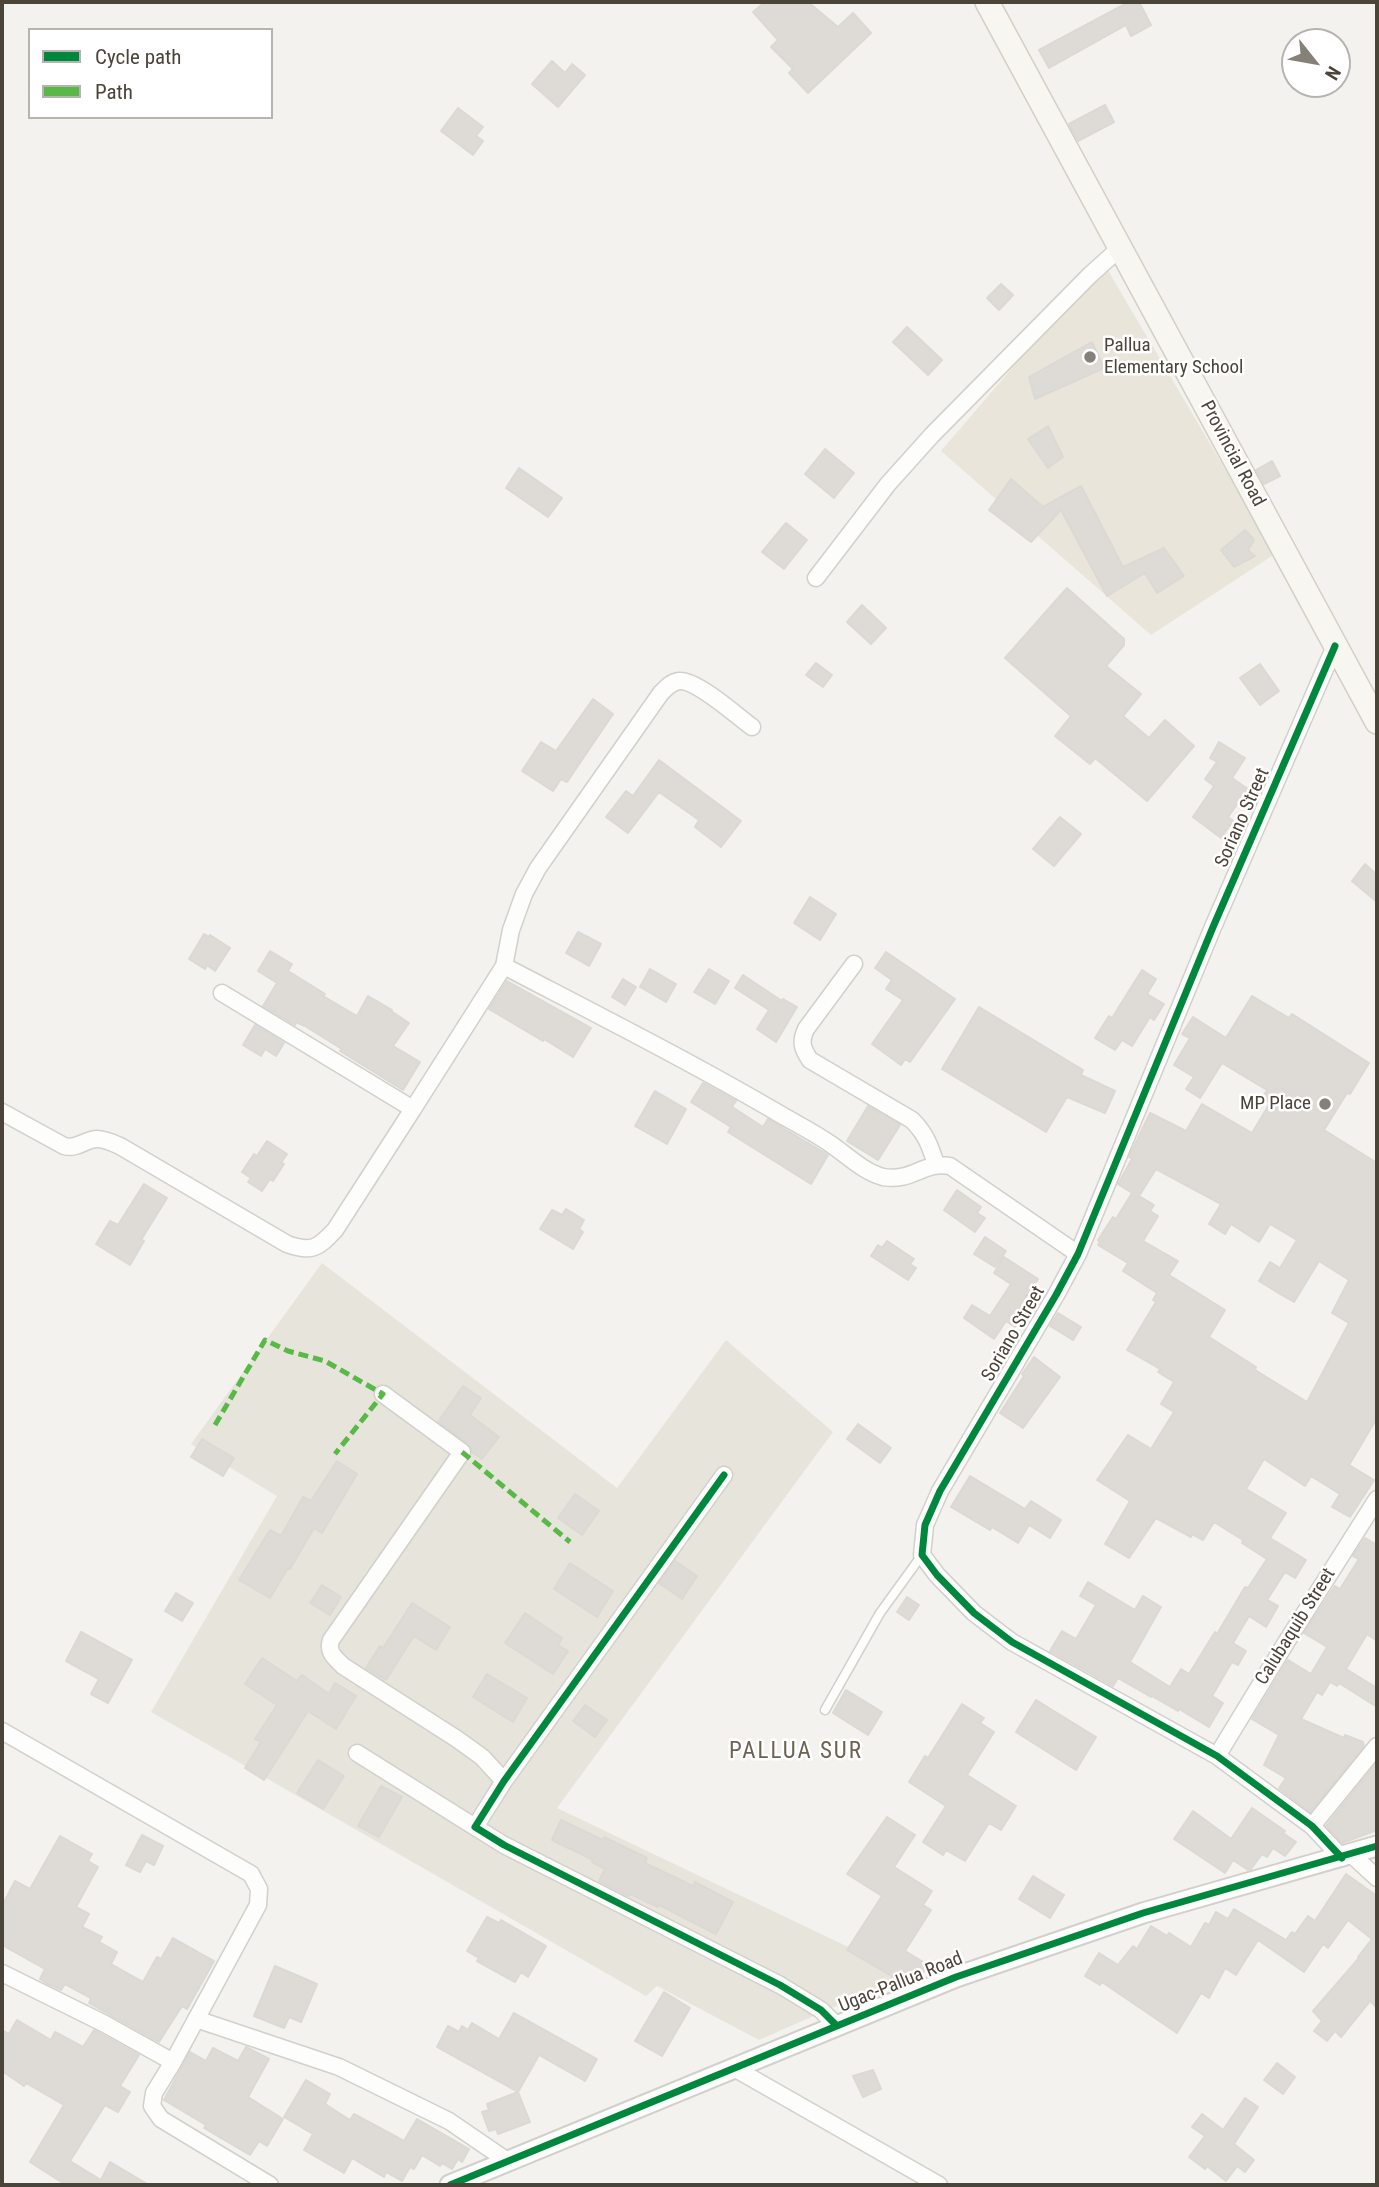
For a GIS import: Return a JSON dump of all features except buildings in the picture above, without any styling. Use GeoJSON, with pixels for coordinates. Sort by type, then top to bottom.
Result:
{"type":"FeatureCollection","features":[{"type":"Feature","properties":{"kind":"main road","name":"Provincial Road"},"geometry":{"type":"LineString","coordinates":[[987,2],[1377,722]]}},
{"type":"Feature","properties":{"kind":"street"},"geometry":{"type":"LineString","coordinates":[[816,578],[888,484],[932,435],[1120,248]]}},
{"type":"Feature","properties":{"kind":"street","name":"Soriano Street"},"geometry":{"type":"LineString","coordinates":[[922,1555],[925,1525],[940,1491],[1056,1295],[1077,1254],[1213,927],[1335,646]]}},
{"type":"Feature","properties":{"kind":"street"},"geometry":{"type":"LineString","coordinates":[[2,1112],[71,1148],[94,1139],[120,1146],[287,1244],[300,1249],[313,1249],[335,1230],[504,967],[511,930],[524,894],[538,869],[661,693],[671,683],[682,680],[694,684],[752,727]]}},
{"type":"Feature","properties":{"kind":"street"},"geometry":{"type":"LineString","coordinates":[[854,964],[806,1029],[801,1040],[802,1048],[810,1060],[912,1120],[929,1141],[936,1164]]}},
{"type":"Feature","properties":{"kind":"street"},"geometry":{"type":"LineString","coordinates":[[504,967],[728,1084],[830,1143],[868,1171],[896,1178],[911,1176],[936,1164],[950,1166],[1077,1254]]}},
{"type":"Feature","properties":{"kind":"street"},"geometry":{"type":"LineString","coordinates":[[222,992],[413,1109]]}},
{"type":"Feature","properties":{"kind":"street"},"geometry":{"type":"LineString","coordinates":[[383,1394],[463,1452],[331,1640],[331,1654],[343,1666],[482,1757],[504,1781]]}},
{"type":"Feature","properties":{"kind":"street"},"geometry":{"type":"LineString","coordinates":[[475,1827],[504,1781],[724,1475]]}},
{"type":"Feature","properties":{"kind":"street","name":"Calubaquib Street"},"geometry":{"type":"LineString","coordinates":[[1217,1756],[1377,1499]]}},
{"type":"Feature","properties":{"kind":"street"},"geometry":{"type":"LineString","coordinates":[[922,1555],[937,1575],[974,1613],[1012,1642],[1217,1756],[1377,1878]]}},
{"type":"Feature","properties":{"kind":"street"},"geometry":{"type":"LineString","coordinates":[[2,1731],[251,1874],[259,1888],[258,1905],[154,2094],[152,2106],[162,2119],[270,2185]]}},
{"type":"Feature","properties":{"kind":"street"},"geometry":{"type":"LineString","coordinates":[[1312,1826],[1377,1746]]}},
{"type":"Feature","properties":{"kind":"street"},"geometry":{"type":"LineString","coordinates":[[357,1753],[504,1845],[780,1985],[821,2010],[836,2025]]}},
{"type":"Feature","properties":{"kind":"street","name":"Ugac-Pallua Road"},"geometry":{"type":"LineString","coordinates":[[450,2185],[956,1977],[1143,1913],[1377,1846]]}},
{"type":"Feature","properties":{"kind":"street"},"geometry":{"type":"LineString","coordinates":[[2,1973],[105,2024],[173,2062]]}},
{"type":"Feature","properties":{"kind":"street"},"geometry":{"type":"LineString","coordinates":[[196,2019],[339,2067],[449,2121],[509,2162]]}},
{"type":"Feature","properties":{"kind":"street"},"geometry":{"type":"LineString","coordinates":[[734,2068],[939,2185]]}},
{"type":"Feature","properties":{"kind":"lane"},"geometry":{"type":"LineString","coordinates":[[825,1710],[880,1613],[922,1555]]}},
{"type":"Feature","properties":{"kind":"shaded area","name":"Pallua Elementary School"},"geometry":{"type":"Polygon","coordinates":[[[1103,262],[1275,554],[1151,635],[941,451],[1103,262]]]}},
{"type":"Feature","properties":{"kind":"shaded area"},"geometry":{"type":"Polygon","coordinates":[[[322,1263],[617,1488],[726,1340],[833,1432],[557,1808],[907,1975],[759,2040],[657,1986],[646,1996],[151,1712],[277,1496],[191,1444],[322,1263]]]}},
{"type":"Feature","properties":{"kind":"marked path"},"geometry":{"type":"LineString","coordinates":[[215,1425],[265,1340],[288,1351],[325,1361],[383,1394],[335,1454]]}},
{"type":"Feature","properties":{"kind":"marked path"},"geometry":{"type":"LineString","coordinates":[[462,1452],[570,1542]]}},
{"type":"Feature","properties":{"kind":"cycle path"},"geometry":{"type":"LineString","coordinates":[[1335,646],[1213,927],[1078,1254],[940,1491],[925,1525],[922,1555],[937,1575],[974,1613],[1012,1642],[1217,1756],[1312,1826],[1342,1858]]}},
{"type":"Feature","properties":{"kind":"cycle path"},"geometry":{"type":"LineString","coordinates":[[724,1475],[504,1781],[475,1827],[504,1845],[780,1985],[821,2010],[836,2025]]}},
{"type":"Feature","properties":{"kind":"cycle path"},"geometry":{"type":"LineString","coordinates":[[450,2185],[956,1977],[1143,1913],[1377,1846]]}},
{"type":"Feature","properties":{"kind":"place","name":"Pallua Elementary School"},"geometry":{"type":"Point","coordinates":[1090,357]}},
{"type":"Feature","properties":{"kind":"place","name":"MP Place"},"geometry":{"type":"Point","coordinates":[1325,1104]}},
{"type":"Feature","properties":{"kind":"district","name":"PALLUA SUR"},"geometry":{"type":"Point","coordinates":[796,1752]}}]}
